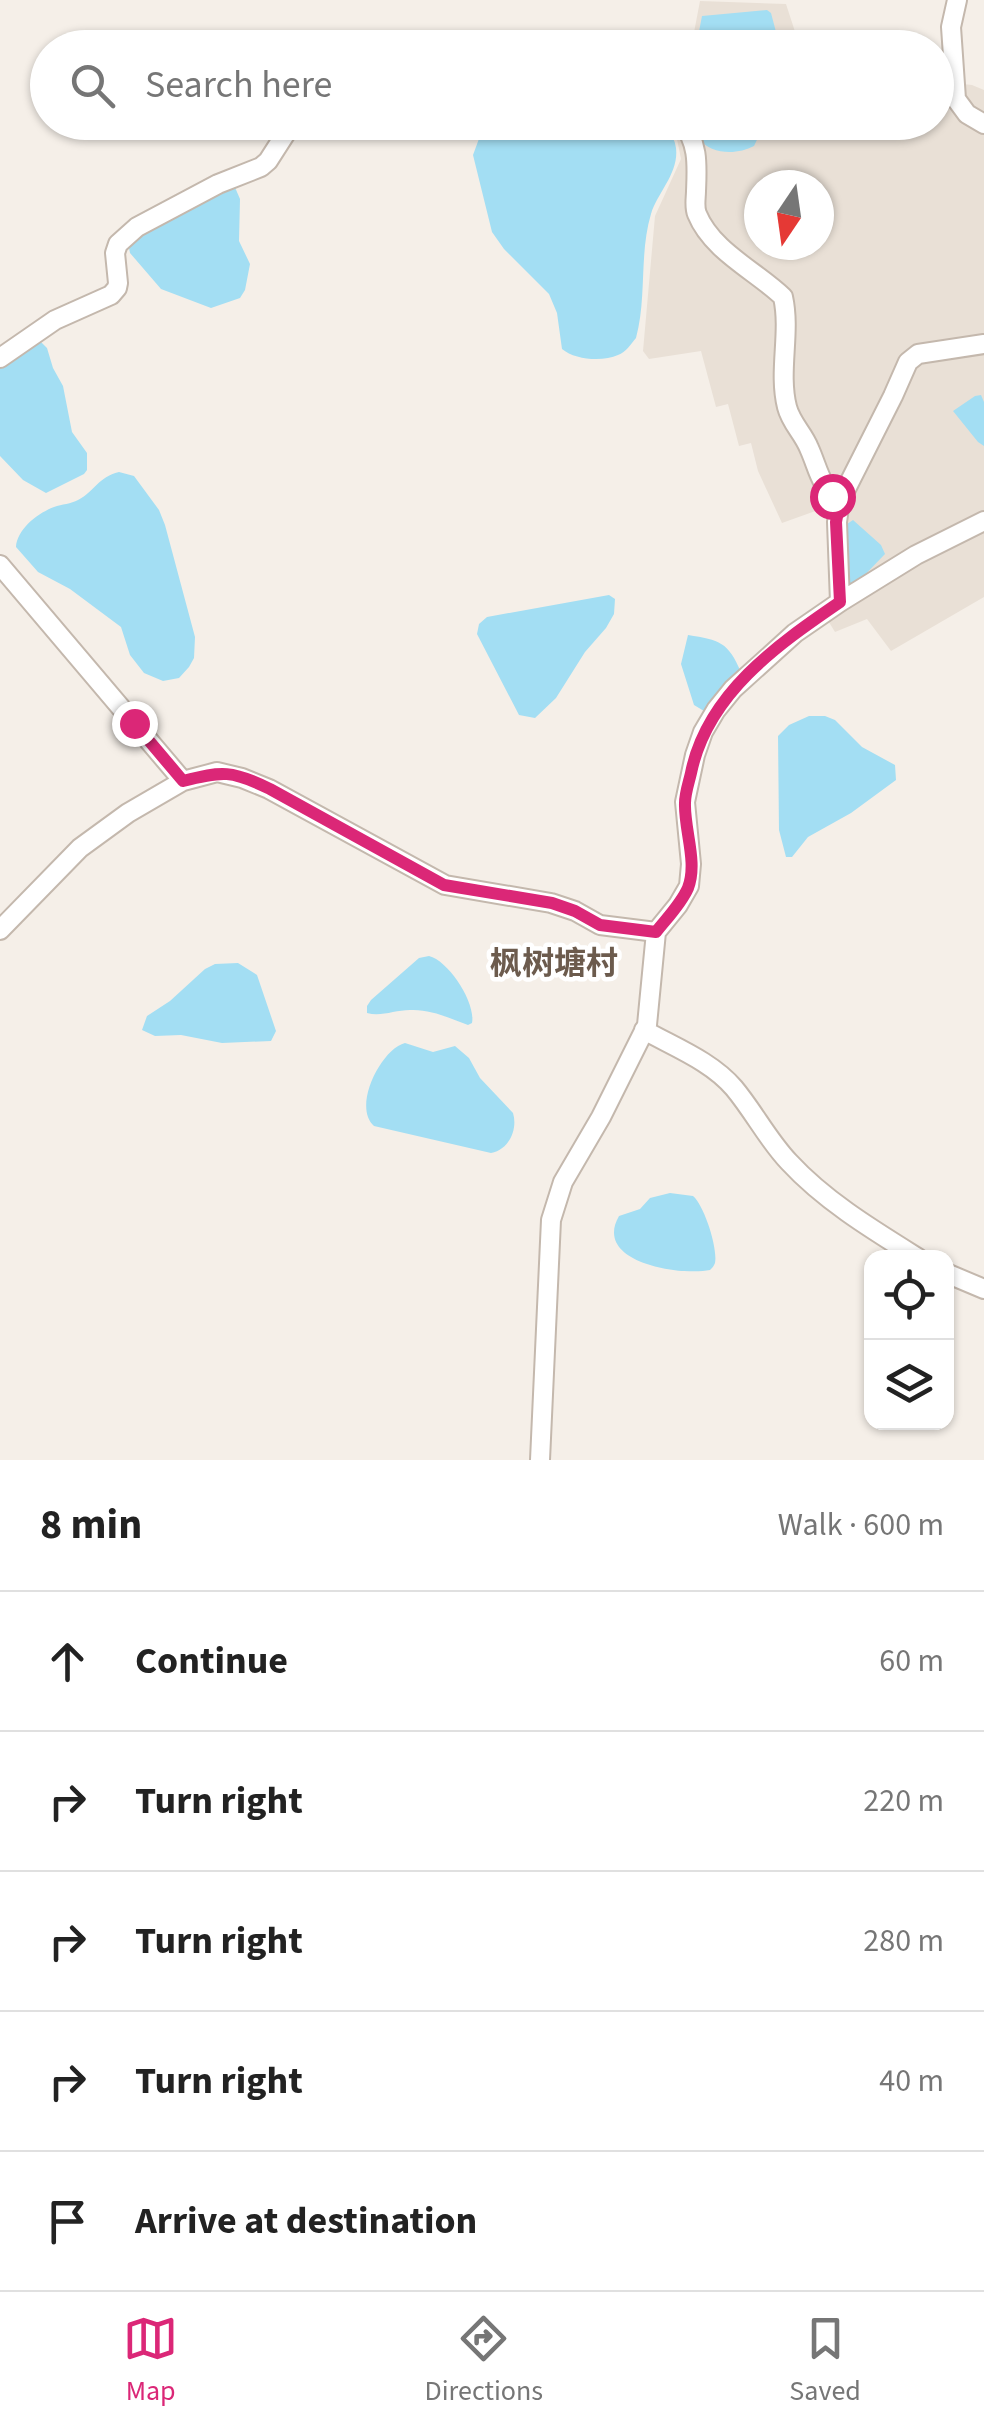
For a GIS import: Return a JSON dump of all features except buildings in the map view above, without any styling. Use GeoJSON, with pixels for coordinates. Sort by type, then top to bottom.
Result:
{"type":"FeatureCollection","features":[{"type":"Feature","properties":{"kind":"street"},"geometry":{"type":"LineString","coordinates":[[950,30],[958,0]]}},
{"type":"Feature","properties":{"kind":"street"},"geometry":{"type":"LineString","coordinates":[[954,75],[956,99],[967,114],[984,124]]}},
{"type":"Feature","properties":{"kind":"street"},"geometry":{"type":"LineString","coordinates":[[0,358],[46,324],[110,295],[118,284],[118,244],[137,226],[260,167],[281,140]]}},
{"type":"Feature","properties":{"kind":"street"},"geometry":{"type":"LineString","coordinates":[[692,140],[697,156],[696,212],[731,255],[783,297],[786,405],[809,446],[819,476],[840,501]]}},
{"type":"Feature","properties":{"kind":"street"},"geometry":{"type":"LineString","coordinates":[[840,602],[836,522],[840,501],[908,362],[918,354],[984,344]]}},
{"type":"Feature","properties":{"kind":"street"},"geometry":{"type":"LineString","coordinates":[[540,1460],[549,1235],[554,1205],[647,1025],[656,932],[689,886],[691,864],[685,802],[694,755],[709,721],[724,699],[753,670],[840,602],[916,554],[984,521]]}},
{"type":"Feature","properties":{"kind":"street"},"geometry":{"type":"LineString","coordinates":[[0,565],[183,781]]}},
{"type":"Feature","properties":{"kind":"street"},"geometry":{"type":"LineString","coordinates":[[0,930],[80,848],[128,813],[183,781],[217,772],[270,789],[444,885],[552,903],[600,925],[656,932]]}},
{"type":"Feature","properties":{"kind":"street"},"geometry":{"type":"LineString","coordinates":[[644,1030],[717,1072],[806,1179],[905,1250]]}},
{"type":"Feature","properties":{"kind":"street"},"geometry":{"type":"LineString","coordinates":[[954,1276],[984,1289]]}},
{"type":"Feature","properties":{"kind":"shaded area"},"geometry":{"type":"Polygon","coordinates":[[[700,1],[786,4],[794,30],[694,30],[700,1]]]}},
{"type":"Feature","properties":{"kind":"shaded area"},"geometry":{"type":"Polygon","coordinates":[[[954,83],[984,90],[984,597],[891,651],[867,619],[835,632],[819,606],[832,598],[829,517],[821,509],[782,523],[758,471],[751,443],[739,446],[728,404],[716,407],[701,351],[649,359],[643,351],[655,216],[681,159],[677,140],[954,140],[954,83]]]}},
{"type":"Feature","properties":{"kind":"water"},"geometry":{"type":"Polygon","coordinates":[[[767,10],[776,30],[699,30],[702,16],[767,10]]]}},
{"type":"Feature","properties":{"kind":"water"},"geometry":{"type":"Polygon","coordinates":[[[479,140],[674,140],[676,157],[671,174],[647,229],[636,338],[623,352],[605,359],[589,359],[562,349],[557,313],[549,294],[492,232],[473,155],[479,140]]]}},
{"type":"Feature","properties":{"kind":"water"},"geometry":{"type":"Polygon","coordinates":[[[699,140],[757,140],[754,146],[732,152],[699,140]]]}},
{"type":"Feature","properties":{"kind":"water"},"geometry":{"type":"Polygon","coordinates":[[[234,185],[240,199],[239,241],[250,264],[240,298],[211,308],[161,289],[130,253],[134,239],[234,185]]]}},
{"type":"Feature","properties":{"kind":"water"},"geometry":{"type":"Polygon","coordinates":[[[40,341],[47,348],[63,386],[72,432],[87,453],[84,474],[46,493],[23,480],[0,456],[0,364],[40,341]]]}},
{"type":"Feature","properties":{"kind":"water"},"geometry":{"type":"Polygon","coordinates":[[[981,395],[984,402],[984,446],[953,411],[981,395]]]}},
{"type":"Feature","properties":{"kind":"water"},"geometry":{"type":"Polygon","coordinates":[[[119,472],[134,476],[165,525],[195,637],[194,658],[179,678],[163,681],[144,673],[130,655],[121,627],[70,589],[38,572],[16,547],[20,534],[35,518],[78,500],[106,477],[119,472]]]}},
{"type":"Feature","properties":{"kind":"water"},"geometry":{"type":"Polygon","coordinates":[[[853,520],[881,545],[885,554],[857,583],[847,586],[844,526],[853,520]]]}},
{"type":"Feature","properties":{"kind":"water"},"geometry":{"type":"Polygon","coordinates":[[[609,595],[615,599],[614,614],[556,698],[535,718],[519,715],[477,634],[479,624],[487,617],[609,595]]]}},
{"type":"Feature","properties":{"kind":"water"},"geometry":{"type":"Polygon","coordinates":[[[688,635],[722,644],[741,672],[704,711],[694,705],[681,664],[688,635]]]}},
{"type":"Feature","properties":{"kind":"water"},"geometry":{"type":"Polygon","coordinates":[[[809,716],[835,720],[862,747],[895,765],[896,780],[851,813],[808,837],[792,857],[786,857],[779,830],[778,736],[789,725],[809,716]]]}},
{"type":"Feature","properties":{"kind":"water"},"geometry":{"type":"Polygon","coordinates":[[[429,956],[445,966],[459,984],[470,1005],[472,1023],[418,1010],[367,1013],[371,1000],[419,958],[429,956]]]}},
{"type":"Feature","properties":{"kind":"water"},"geometry":{"type":"Polygon","coordinates":[[[238,963],[257,975],[276,1031],[271,1041],[222,1043],[181,1035],[155,1036],[142,1030],[147,1016],[205,969],[215,964],[238,963]]]}},
{"type":"Feature","properties":{"kind":"water"},"geometry":{"type":"Polygon","coordinates":[[[405,1043],[433,1052],[455,1046],[469,1058],[480,1078],[513,1113],[513,1132],[503,1148],[491,1153],[374,1126],[366,1106],[372,1080],[387,1056],[405,1043]]]}},
{"type":"Feature","properties":{"kind":"water"},"geometry":{"type":"Polygon","coordinates":[[[670,1193],[693,1196],[702,1208],[714,1247],[715,1263],[710,1270],[662,1268],[644,1263],[618,1245],[614,1232],[619,1216],[640,1209],[650,1198],[670,1193]]]}},
{"type":"Feature","properties":{"kind":"district","name":"枫树塘村"},"geometry":{"type":"Point","coordinates":[554,963]}},
{"type":"Feature","properties":{"kind":"route"},"geometry":{"type":"LineString","coordinates":[[134,723],[183,781],[217,772],[256,782],[444,885],[552,903],[600,925],[656,932],[689,886],[691,864],[685,802],[694,755],[709,721],[724,699],[753,670],[840,602],[836,522],[840,501],[832,496]]}}]}
